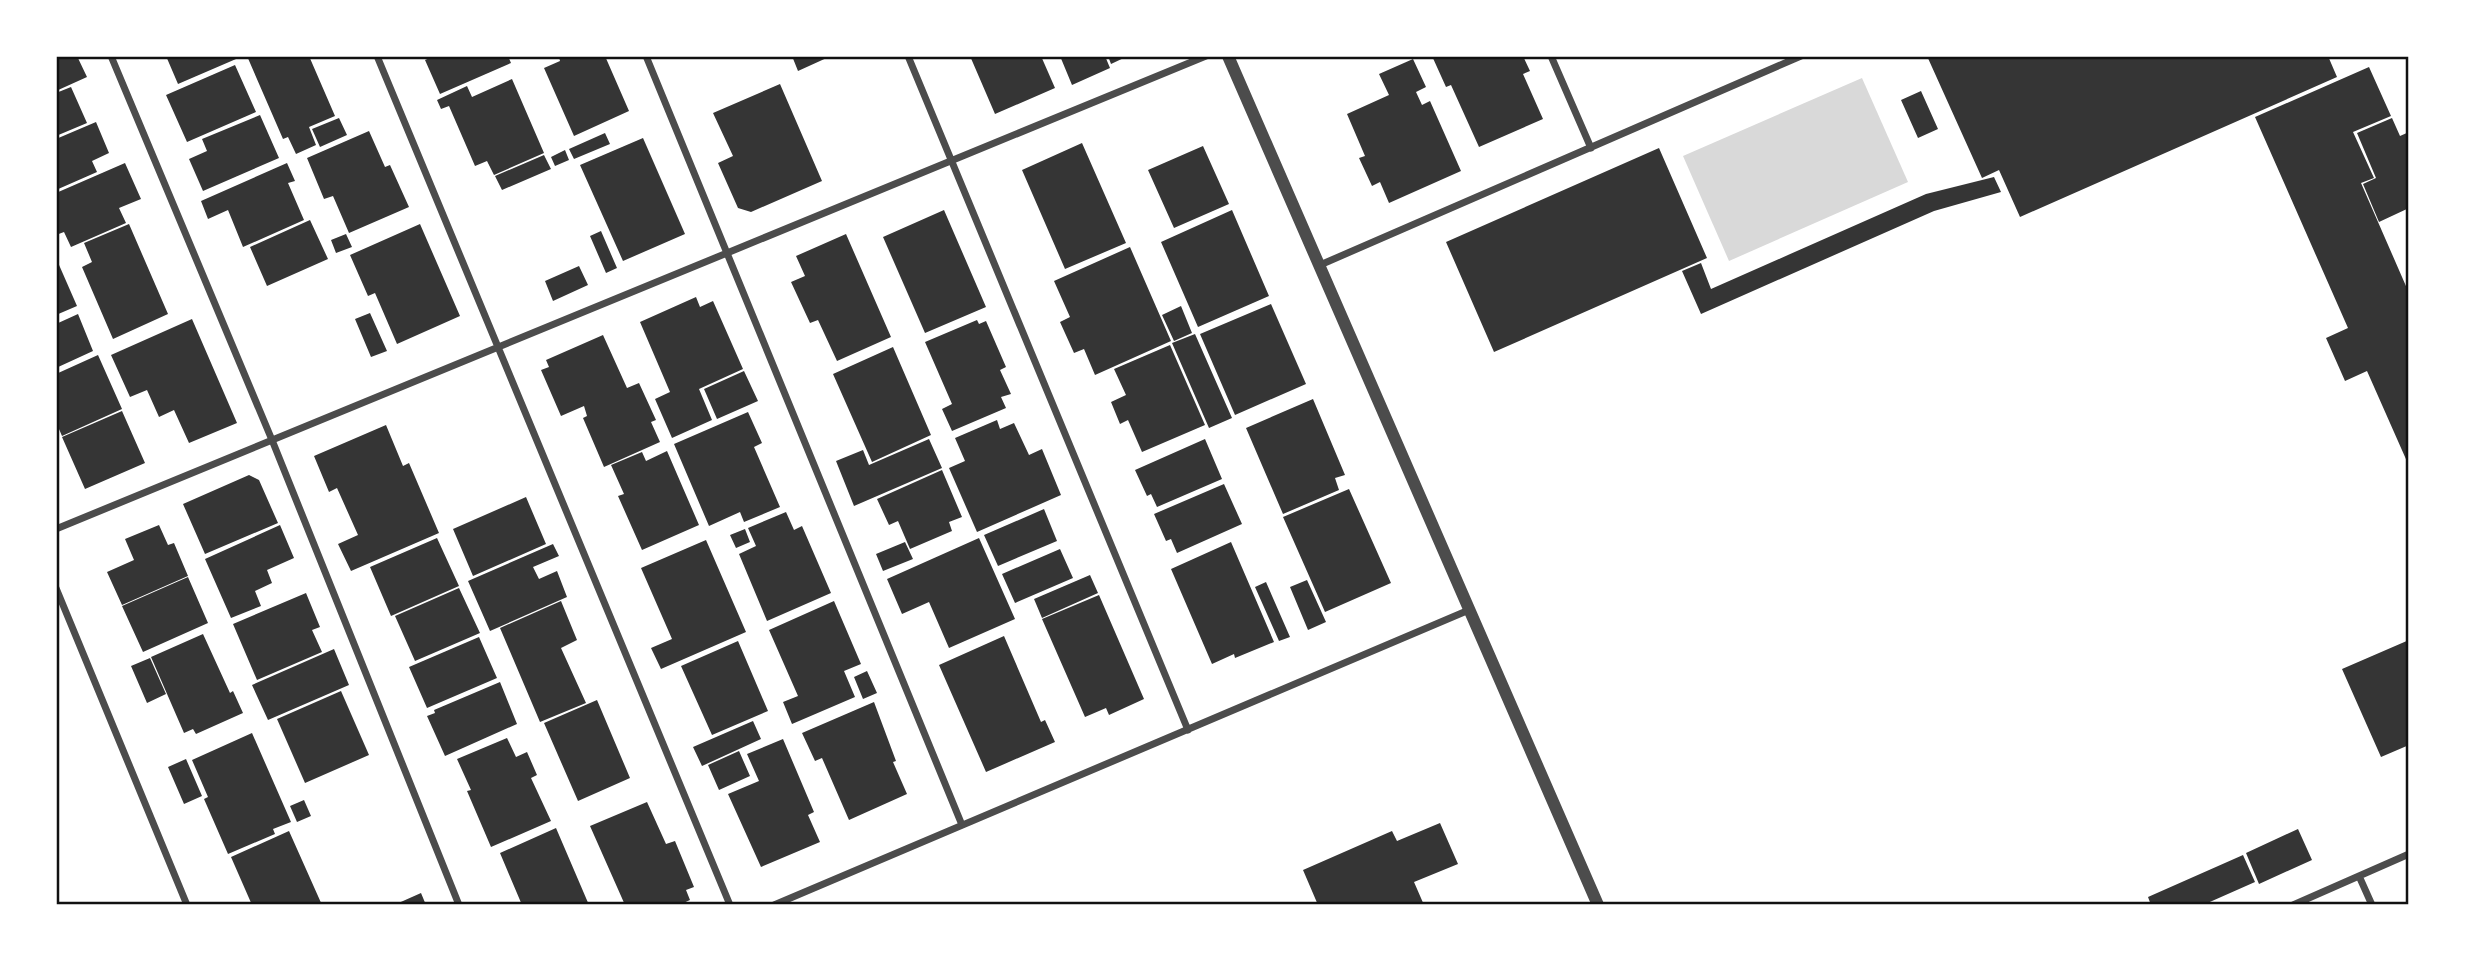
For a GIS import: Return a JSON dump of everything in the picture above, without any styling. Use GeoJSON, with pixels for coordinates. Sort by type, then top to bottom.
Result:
{"type":"FeatureCollection","features":[{"type":"Feature","properties":{"kind":"street"},"geometry":{"type":"LineString","coordinates":[[111,56],[272,440],[459,905]]}},
{"type":"Feature","properties":{"kind":"street"},"geometry":{"type":"LineString","coordinates":[[377,56],[730,905]]}},
{"type":"Feature","properties":{"kind":"street"},"geometry":{"type":"LineString","coordinates":[[646,56],[962,825]]}},
{"type":"Feature","properties":{"kind":"street"},"geometry":{"type":"LineString","coordinates":[[908,56],[1188,730]]}},
{"type":"Feature","properties":{"kind":"street"},"geometry":{"type":"LineString","coordinates":[[56,529],[1206,56]]}},
{"type":"Feature","properties":{"kind":"street"},"geometry":{"type":"LineString","coordinates":[[1228,56],[1598,905]]}},
{"type":"Feature","properties":{"kind":"street"},"geometry":{"type":"LineString","coordinates":[[1551,56],[1591,148]]}},
{"type":"Feature","properties":{"kind":"street"},"geometry":{"type":"LineString","coordinates":[[1320,265],[1801,56]]}},
{"type":"Feature","properties":{"kind":"street"},"geometry":{"type":"LineString","coordinates":[[56,588],[187,905]]}},
{"type":"Feature","properties":{"kind":"street"},"geometry":{"type":"LineString","coordinates":[[774,905],[1469,610]]}},
{"type":"Feature","properties":{"kind":"street"},"geometry":{"type":"LineString","coordinates":[[2293,905],[2409,854]]}},
{"type":"Feature","properties":{"kind":"street"},"geometry":{"type":"LineString","coordinates":[[2359,876],[2372,905]]}},
{"type":"Feature","properties":{"kind":"shaded area"},"geometry":{"type":"Polygon","coordinates":[[[1862,78],[1908,182],[1729,261],[1683,156],[1862,78]]]}},
{"type":"Feature","properties":{"kind":"building"},"geometry":{"type":"Polygon","coordinates":[[[77,56],[87,77],[56,91],[56,58],[77,56]]]}},
{"type":"Feature","properties":{"kind":"building"},"geometry":{"type":"Polygon","coordinates":[[[166,56],[243,56],[178,84],[166,56]]]}},
{"type":"Feature","properties":{"kind":"building"},"geometry":{"type":"Polygon","coordinates":[[[247,56],[309,56],[335,116],[309,127],[316,145],[296,154],[288,137],[283,139],[247,56]]]}},
{"type":"Feature","properties":{"kind":"building"},"geometry":{"type":"Polygon","coordinates":[[[434,56],[508,56],[511,63],[440,94],[425,60],[434,56]]]}},
{"type":"Feature","properties":{"kind":"building"},"geometry":{"type":"Polygon","coordinates":[[[605,56],[629,111],[574,136],[544,68],[560,61],[559,57],[605,56]]]}},
{"type":"Feature","properties":{"kind":"building"},"geometry":{"type":"Polygon","coordinates":[[[792,56],[831,56],[798,71],[792,56]]]}},
{"type":"Feature","properties":{"kind":"building"},"geometry":{"type":"Polygon","coordinates":[[[970,56],[1041,56],[1055,88],[995,114],[970,56]]]}},
{"type":"Feature","properties":{"kind":"building"},"geometry":{"type":"Polygon","coordinates":[[[1060,56],[1105,56],[1110,68],[1072,85],[1060,56]]]}},
{"type":"Feature","properties":{"kind":"building"},"geometry":{"type":"Polygon","coordinates":[[[1108,56],[1128,56],[1111,64],[1108,56]]]}},
{"type":"Feature","properties":{"kind":"building"},"geometry":{"type":"Polygon","coordinates":[[[1432,56],[1523,56],[1530,71],[1523,74],[1543,119],[1479,147],[1451,85],[1446,87],[1432,56]]]}},
{"type":"Feature","properties":{"kind":"building"},"geometry":{"type":"Polygon","coordinates":[[[1927,56],[2328,56],[2337,77],[2020,217],[1999,170],[1982,178],[1927,56]]]}},
{"type":"Feature","properties":{"kind":"building"},"geometry":{"type":"Polygon","coordinates":[[[1413,59],[1426,87],[1416,92],[1422,105],[1430,101],[1461,171],[1389,203],[1380,182],[1372,186],[1359,158],[1365,156],[1347,114],[1389,95],[1379,74],[1413,59]]]}},
{"type":"Feature","properties":{"kind":"building"},"geometry":{"type":"Polygon","coordinates":[[[235,65],[256,112],[187,142],[166,95],[235,65]]]}},
{"type":"Feature","properties":{"kind":"building"},"geometry":{"type":"Polygon","coordinates":[[[2369,67],[2391,116],[2353,132],[2374,178],[2361,183],[2409,293],[2409,466],[2367,371],[2345,381],[2326,338],[2348,328],[2255,117],[2369,67]]]}},
{"type":"Feature","properties":{"kind":"building"},"geometry":{"type":"Polygon","coordinates":[[[512,79],[544,153],[494,175],[487,161],[475,166],[449,106],[441,109],[437,100],[467,86],[472,97],[512,79]]]}},
{"type":"Feature","properties":{"kind":"building"},"geometry":{"type":"Polygon","coordinates":[[[780,84],[822,181],[751,212],[738,208],[718,163],[733,156],[713,113],[780,84]]]}},
{"type":"Feature","properties":{"kind":"building"},"geometry":{"type":"Polygon","coordinates":[[[71,87],[87,123],[56,136],[56,93],[71,87]]]}},
{"type":"Feature","properties":{"kind":"building"},"geometry":{"type":"Polygon","coordinates":[[[1921,91],[1938,129],[1918,138],[1901,100],[1921,91]]]}},
{"type":"Feature","properties":{"kind":"building"},"geometry":{"type":"Polygon","coordinates":[[[260,115],[279,158],[203,191],[189,159],[207,151],[202,139],[260,115]]]}},
{"type":"Feature","properties":{"kind":"building"},"geometry":{"type":"Polygon","coordinates":[[[339,118],[347,135],[320,147],[312,129],[339,118]]]}},
{"type":"Feature","properties":{"kind":"building"},"geometry":{"type":"Polygon","coordinates":[[[2392,118],[2400,136],[2409,132],[2409,208],[2379,222],[2363,184],[2376,178],[2357,133],[2392,118]]]}},
{"type":"Feature","properties":{"kind":"building"},"geometry":{"type":"Polygon","coordinates":[[[96,122],[109,153],[92,161],[97,172],[56,190],[56,139],[96,122]]]}},
{"type":"Feature","properties":{"kind":"building"},"geometry":{"type":"Polygon","coordinates":[[[369,131],[385,167],[390,165],[409,207],[349,233],[333,196],[324,199],[307,158],[369,131]]]}},
{"type":"Feature","properties":{"kind":"building"},"geometry":{"type":"Polygon","coordinates":[[[605,133],[610,144],[574,159],[569,149],[605,133]]]}},
{"type":"Feature","properties":{"kind":"building"},"geometry":{"type":"Polygon","coordinates":[[[643,138],[685,234],[623,261],[580,165],[643,138]]]}},
{"type":"Feature","properties":{"kind":"building"},"geometry":{"type":"Polygon","coordinates":[[[1082,143],[1126,243],[1065,269],[1022,170],[1082,143]]]}},
{"type":"Feature","properties":{"kind":"building"},"geometry":{"type":"Polygon","coordinates":[[[1203,146],[1229,204],[1174,228],[1148,170],[1203,146]]]}},
{"type":"Feature","properties":{"kind":"building"},"geometry":{"type":"Polygon","coordinates":[[[1659,148],[1707,258],[1494,352],[1446,242],[1659,148]]]}},
{"type":"Feature","properties":{"kind":"building"},"geometry":{"type":"Polygon","coordinates":[[[565,150],[569,160],[555,166],[551,157],[565,150]]]}},
{"type":"Feature","properties":{"kind":"building"},"geometry":{"type":"Polygon","coordinates":[[[544,155],[551,169],[502,190],[495,176],[544,155]]]}},
{"type":"Feature","properties":{"kind":"building"},"geometry":{"type":"Polygon","coordinates":[[[125,163],[141,199],[119,208],[126,223],[71,247],[64,232],[56,235],[56,193],[125,163]]]}},
{"type":"Feature","properties":{"kind":"building"},"geometry":{"type":"Polygon","coordinates":[[[287,163],[295,181],[288,183],[304,220],[243,247],[228,210],[208,219],[201,201],[287,163]]]}},
{"type":"Feature","properties":{"kind":"building"},"geometry":{"type":"Polygon","coordinates":[[[1994,177],[2001,192],[1934,211],[1701,314],[1682,271],[1701,263],[1711,289],[1926,194],[1994,177]]]}},
{"type":"Feature","properties":{"kind":"building"},"geometry":{"type":"Polygon","coordinates":[[[944,210],[986,307],[925,333],[883,237],[944,210]]]}},
{"type":"Feature","properties":{"kind":"building"},"geometry":{"type":"Polygon","coordinates":[[[1232,210],[1269,296],[1198,327],[1161,242],[1232,210]]]}},
{"type":"Feature","properties":{"kind":"building"},"geometry":{"type":"Polygon","coordinates":[[[310,220],[328,259],[267,286],[250,247],[310,220]]]}},
{"type":"Feature","properties":{"kind":"building"},"geometry":{"type":"Polygon","coordinates":[[[129,224],[168,314],[113,339],[82,267],[92,262],[84,243],[129,224]]]}},
{"type":"Feature","properties":{"kind":"building"},"geometry":{"type":"Polygon","coordinates":[[[420,224],[460,316],[397,344],[375,293],[368,296],[350,255],[420,224]]]}},
{"type":"Feature","properties":{"kind":"building"},"geometry":{"type":"Polygon","coordinates":[[[601,231],[617,268],[606,273],[590,236],[601,231]]]}},
{"type":"Feature","properties":{"kind":"building"},"geometry":{"type":"Polygon","coordinates":[[[346,234],[352,247],[336,253],[331,240],[346,234]]]}},
{"type":"Feature","properties":{"kind":"building"},"geometry":{"type":"Polygon","coordinates":[[[846,234],[891,337],[837,361],[818,320],[810,323],[791,282],[805,276],[796,256],[846,234]]]}},
{"type":"Feature","properties":{"kind":"building"},"geometry":{"type":"Polygon","coordinates":[[[1130,247],[1171,341],[1095,375],[1084,349],[1074,353],[1060,322],[1070,317],[1054,281],[1130,247]]]}},
{"type":"Feature","properties":{"kind":"building"},"geometry":{"type":"Polygon","coordinates":[[[56,258],[77,306],[56,315],[56,258]]]}},
{"type":"Feature","properties":{"kind":"building"},"geometry":{"type":"Polygon","coordinates":[[[579,266],[588,285],[553,301],[545,281],[579,266]]]}},
{"type":"Feature","properties":{"kind":"building"},"geometry":{"type":"Polygon","coordinates":[[[696,297],[700,307],[713,301],[743,369],[699,389],[712,420],[672,438],[655,399],[670,392],[640,322],[696,297]]]}},
{"type":"Feature","properties":{"kind":"building"},"geometry":{"type":"Polygon","coordinates":[[[1271,304],[1306,384],[1235,415],[1200,334],[1271,304]]]}},
{"type":"Feature","properties":{"kind":"building"},"geometry":{"type":"Polygon","coordinates":[[[1181,306],[1192,333],[1174,341],[1162,315],[1181,306]]]}},
{"type":"Feature","properties":{"kind":"building"},"geometry":{"type":"Polygon","coordinates":[[[370,313],[387,351],[371,357],[355,319],[370,313]]]}},
{"type":"Feature","properties":{"kind":"building"},"geometry":{"type":"Polygon","coordinates":[[[78,314],[93,351],[56,368],[56,324],[78,314]]]}},
{"type":"Feature","properties":{"kind":"building"},"geometry":{"type":"Polygon","coordinates":[[[192,319],[237,423],[189,443],[174,410],[159,417],[147,390],[130,397],[111,355],[192,319]]]}},
{"type":"Feature","properties":{"kind":"building"},"geometry":{"type":"Polygon","coordinates":[[[977,320],[979,324],[986,321],[1006,367],[1000,370],[1011,394],[1001,397],[1006,408],[952,431],[942,409],[952,404],[925,342],[977,320]]]}},
{"type":"Feature","properties":{"kind":"building"},"geometry":{"type":"Polygon","coordinates":[[[1195,334],[1232,418],[1209,428],[1172,343],[1195,334]]]}},
{"type":"Feature","properties":{"kind":"building"},"geometry":{"type":"Polygon","coordinates":[[[603,335],[627,388],[639,383],[656,420],[651,422],[660,442],[604,467],[583,418],[587,416],[584,406],[561,416],[541,370],[549,367],[546,360],[603,335]]]}},
{"type":"Feature","properties":{"kind":"building"},"geometry":{"type":"Polygon","coordinates":[[[1170,345],[1205,425],[1142,452],[1128,420],[1120,424],[1111,402],[1126,395],[1114,369],[1170,345]]]}},
{"type":"Feature","properties":{"kind":"building"},"geometry":{"type":"Polygon","coordinates":[[[893,347],[931,435],[872,462],[833,374],[893,347]]]}},
{"type":"Feature","properties":{"kind":"building"},"geometry":{"type":"Polygon","coordinates":[[[98,355],[122,409],[62,436],[56,422],[56,374],[98,355]]]}},
{"type":"Feature","properties":{"kind":"building"},"geometry":{"type":"Polygon","coordinates":[[[744,371],[758,401],[717,419],[704,389],[744,371]]]}},
{"type":"Feature","properties":{"kind":"building"},"geometry":{"type":"Polygon","coordinates":[[[1313,399],[1345,475],[1335,478],[1339,490],[1283,514],[1246,428],[1313,399]]]}},
{"type":"Feature","properties":{"kind":"building"},"geometry":{"type":"Polygon","coordinates":[[[122,411],[145,463],[85,489],[62,437],[122,411]]]}},
{"type":"Feature","properties":{"kind":"building"},"geometry":{"type":"Polygon","coordinates":[[[748,412],[762,443],[754,447],[780,507],[744,522],[740,512],[709,526],[674,444],[748,412]]]}},
{"type":"Feature","properties":{"kind":"building"},"geometry":{"type":"Polygon","coordinates":[[[997,420],[1000,429],[1014,423],[1029,455],[1042,449],[1061,495],[977,532],[949,468],[965,461],[955,438],[997,420]]]}},
{"type":"Feature","properties":{"kind":"building"},"geometry":{"type":"Polygon","coordinates":[[[386,425],[403,466],[409,463],[439,533],[351,571],[338,544],[358,535],[337,488],[329,492],[314,456],[386,425]]]}},
{"type":"Feature","properties":{"kind":"building"},"geometry":{"type":"Polygon","coordinates":[[[929,439],[942,468],[854,506],[836,461],[863,450],[869,465],[929,439]]]}},
{"type":"Feature","properties":{"kind":"building"},"geometry":{"type":"Polygon","coordinates":[[[1205,439],[1222,479],[1157,507],[1151,494],[1147,496],[1135,470],[1205,439]]]}},
{"type":"Feature","properties":{"kind":"building"},"geometry":{"type":"Polygon","coordinates":[[[667,451],[699,525],[642,550],[618,496],[624,494],[611,465],[642,452],[646,461],[667,451]]]}},
{"type":"Feature","properties":{"kind":"building"},"geometry":{"type":"Polygon","coordinates":[[[942,470],[962,517],[949,522],[952,531],[910,549],[898,521],[889,525],[877,499],[942,470]]]}},
{"type":"Feature","properties":{"kind":"building"},"geometry":{"type":"Polygon","coordinates":[[[249,475],[259,480],[278,523],[205,554],[183,504],[249,475]]]}},
{"type":"Feature","properties":{"kind":"building"},"geometry":{"type":"Polygon","coordinates":[[[1224,484],[1242,524],[1177,553],[1171,539],[1166,541],[1154,514],[1224,484]]]}},
{"type":"Feature","properties":{"kind":"building"},"geometry":{"type":"Polygon","coordinates":[[[1349,489],[1391,583],[1325,612],[1283,517],[1349,489]]]}},
{"type":"Feature","properties":{"kind":"building"},"geometry":{"type":"Polygon","coordinates":[[[526,497],[546,544],[473,576],[453,529],[526,497]]]}},
{"type":"Feature","properties":{"kind":"building"},"geometry":{"type":"Polygon","coordinates":[[[1044,509],[1057,541],[998,566],[984,535],[1044,509]]]}},
{"type":"Feature","properties":{"kind":"building"},"geometry":{"type":"Polygon","coordinates":[[[786,512],[794,530],[802,526],[831,593],[767,621],[739,554],[756,546],[748,528],[786,512]]]}},
{"type":"Feature","properties":{"kind":"building"},"geometry":{"type":"Polygon","coordinates":[[[159,525],[168,545],[174,543],[188,576],[122,605],[107,572],[134,560],[125,539],[159,525]]]}},
{"type":"Feature","properties":{"kind":"building"},"geometry":{"type":"Polygon","coordinates":[[[280,525],[294,558],[267,570],[272,583],[255,591],[261,606],[231,618],[205,559],[280,525]]]}},
{"type":"Feature","properties":{"kind":"building"},"geometry":{"type":"Polygon","coordinates":[[[745,529],[750,542],[736,548],[730,535],[745,529]]]}},
{"type":"Feature","properties":{"kind":"building"},"geometry":{"type":"Polygon","coordinates":[[[437,538],[459,586],[391,616],[370,567],[437,538]]]}},
{"type":"Feature","properties":{"kind":"building"},"geometry":{"type":"Polygon","coordinates":[[[979,538],[1015,619],[949,648],[929,602],[902,614],[887,579],[979,538]]]}},
{"type":"Feature","properties":{"kind":"building"},"geometry":{"type":"Polygon","coordinates":[[[706,540],[746,632],[661,669],[651,648],[672,639],[641,568],[706,540]]]}},
{"type":"Feature","properties":{"kind":"building"},"geometry":{"type":"Polygon","coordinates":[[[905,542],[913,559],[883,571],[876,554],[905,542]]]}},
{"type":"Feature","properties":{"kind":"building"},"geometry":{"type":"Polygon","coordinates":[[[1231,542],[1274,642],[1212,664],[1171,569],[1231,542]]]}},
{"type":"Feature","properties":{"kind":"building"},"geometry":{"type":"Polygon","coordinates":[[[553,544],[559,556],[533,567],[539,579],[557,571],[567,597],[490,631],[468,581],[553,544]]]}},
{"type":"Feature","properties":{"kind":"building"},"geometry":{"type":"Polygon","coordinates":[[[1060,549],[1073,578],[1015,603],[1002,574],[1060,549]]]}},
{"type":"Feature","properties":{"kind":"building"},"geometry":{"type":"Polygon","coordinates":[[[1090,575],[1098,593],[1042,618],[1034,599],[1090,575]]]}},
{"type":"Feature","properties":{"kind":"building"},"geometry":{"type":"Polygon","coordinates":[[[188,577],[208,623],[143,652],[122,606],[188,577]]]}},
{"type":"Feature","properties":{"kind":"building"},"geometry":{"type":"Polygon","coordinates":[[[1307,580],[1326,622],[1308,630],[1290,587],[1307,580]]]}},
{"type":"Feature","properties":{"kind":"building"},"geometry":{"type":"Polygon","coordinates":[[[1266,582],[1290,637],[1279,641],[1255,587],[1266,582]]]}},
{"type":"Feature","properties":{"kind":"building"},"geometry":{"type":"Polygon","coordinates":[[[459,588],[480,633],[415,661],[395,616],[459,588]]]}},
{"type":"Feature","properties":{"kind":"building"},"geometry":{"type":"Polygon","coordinates":[[[306,593],[320,627],[312,630],[322,652],[257,680],[233,624],[306,593]]]}},
{"type":"Feature","properties":{"kind":"building"},"geometry":{"type":"Polygon","coordinates":[[[1099,595],[1144,699],[1109,715],[1106,708],[1085,717],[1042,619],[1099,595]]]}},
{"type":"Feature","properties":{"kind":"building"},"geometry":{"type":"Polygon","coordinates":[[[561,601],[577,640],[561,648],[586,703],[540,722],[500,628],[561,601]]]}},
{"type":"Feature","properties":{"kind":"building"},"geometry":{"type":"Polygon","coordinates":[[[834,601],[861,664],[844,671],[855,697],[792,724],[783,702],[798,696],[769,630],[834,601]]]}},
{"type":"Feature","properties":{"kind":"building"},"geometry":{"type":"Polygon","coordinates":[[[203,634],[230,693],[233,691],[243,713],[196,734],[193,729],[184,733],[151,657],[203,634]]]}},
{"type":"Feature","properties":{"kind":"building"},"geometry":{"type":"Polygon","coordinates":[[[1004,636],[1041,722],[1045,720],[1055,742],[986,772],[939,665],[1004,636]]]}},
{"type":"Feature","properties":{"kind":"building"},"geometry":{"type":"Polygon","coordinates":[[[479,637],[497,678],[427,708],[409,667],[479,637]]]}},
{"type":"Feature","properties":{"kind":"building"},"geometry":{"type":"Polygon","coordinates":[[[2409,640],[2409,745],[2381,757],[2342,669],[2409,640]]]}},
{"type":"Feature","properties":{"kind":"building"},"geometry":{"type":"Polygon","coordinates":[[[738,641],[768,711],[712,735],[681,666],[738,641]]]}},
{"type":"Feature","properties":{"kind":"building"},"geometry":{"type":"Polygon","coordinates":[[[334,649],[349,685],[268,720],[252,685],[334,649]]]}},
{"type":"Feature","properties":{"kind":"building"},"geometry":{"type":"Polygon","coordinates":[[[150,658],[166,694],[147,703],[131,666],[150,658]]]}},
{"type":"Feature","properties":{"kind":"building"},"geometry":{"type":"Polygon","coordinates":[[[867,671],[877,693],[863,699],[854,677],[867,671]]]}},
{"type":"Feature","properties":{"kind":"building"},"geometry":{"type":"Polygon","coordinates":[[[500,682],[517,724],[445,756],[427,716],[435,713],[434,710],[500,682]]]}},
{"type":"Feature","properties":{"kind":"building"},"geometry":{"type":"Polygon","coordinates":[[[341,691],[369,755],[305,783],[277,719],[341,691]]]}},
{"type":"Feature","properties":{"kind":"building"},"geometry":{"type":"Polygon","coordinates":[[[597,700],[630,778],[578,801],[544,723],[597,700]]]}},
{"type":"Feature","properties":{"kind":"building"},"geometry":{"type":"Polygon","coordinates":[[[874,702],[896,761],[893,762],[907,794],[849,820],[822,758],[815,761],[802,733],[874,702]]]}},
{"type":"Feature","properties":{"kind":"building"},"geometry":{"type":"Polygon","coordinates":[[[753,721],[761,739],[702,766],[693,747],[753,721]]]}},
{"type":"Feature","properties":{"kind":"building"},"geometry":{"type":"Polygon","coordinates":[[[252,733],[291,822],[273,829],[275,834],[228,854],[204,799],[208,797],[192,760],[252,733]]]}},
{"type":"Feature","properties":{"kind":"building"},"geometry":{"type":"Polygon","coordinates":[[[507,738],[516,757],[527,752],[537,775],[531,778],[551,821],[491,847],[467,791],[471,790],[457,759],[507,738]]]}},
{"type":"Feature","properties":{"kind":"building"},"geometry":{"type":"Polygon","coordinates":[[[783,739],[814,812],[808,815],[820,842],[761,867],[728,794],[759,781],[747,754],[783,739]]]}},
{"type":"Feature","properties":{"kind":"building"},"geometry":{"type":"Polygon","coordinates":[[[739,751],[750,776],[719,790],[708,765],[739,751]]]}},
{"type":"Feature","properties":{"kind":"building"},"geometry":{"type":"Polygon","coordinates":[[[186,759],[202,796],[184,804],[168,767],[186,759]]]}},
{"type":"Feature","properties":{"kind":"building"},"geometry":{"type":"Polygon","coordinates":[[[304,800],[311,816],[297,822],[290,806],[304,800]]]}},
{"type":"Feature","properties":{"kind":"building"},"geometry":{"type":"Polygon","coordinates":[[[647,802],[666,844],[675,841],[694,887],[686,890],[690,900],[679,905],[625,905],[590,826],[647,802]]]}},
{"type":"Feature","properties":{"kind":"building"},"geometry":{"type":"Polygon","coordinates":[[[1440,823],[1458,864],[1414,882],[1424,905],[1318,905],[1303,870],[1392,831],[1397,841],[1440,823]]]}},
{"type":"Feature","properties":{"kind":"building"},"geometry":{"type":"Polygon","coordinates":[[[556,828],[589,905],[522,905],[500,853],[556,828]]]}},
{"type":"Feature","properties":{"kind":"building"},"geometry":{"type":"Polygon","coordinates":[[[2298,829],[2312,860],[2259,884],[2246,853],[2298,829]]]}},
{"type":"Feature","properties":{"kind":"building"},"geometry":{"type":"Polygon","coordinates":[[[289,831],[322,905],[252,905],[231,857],[289,831]]]}},
{"type":"Feature","properties":{"kind":"building"},"geometry":{"type":"Polygon","coordinates":[[[2243,855],[2255,882],[2203,905],[2151,905],[2148,897],[2243,855]]]}},
{"type":"Feature","properties":{"kind":"building"},"geometry":{"type":"Polygon","coordinates":[[[421,893],[426,905],[394,905],[421,893]]]}}]}
